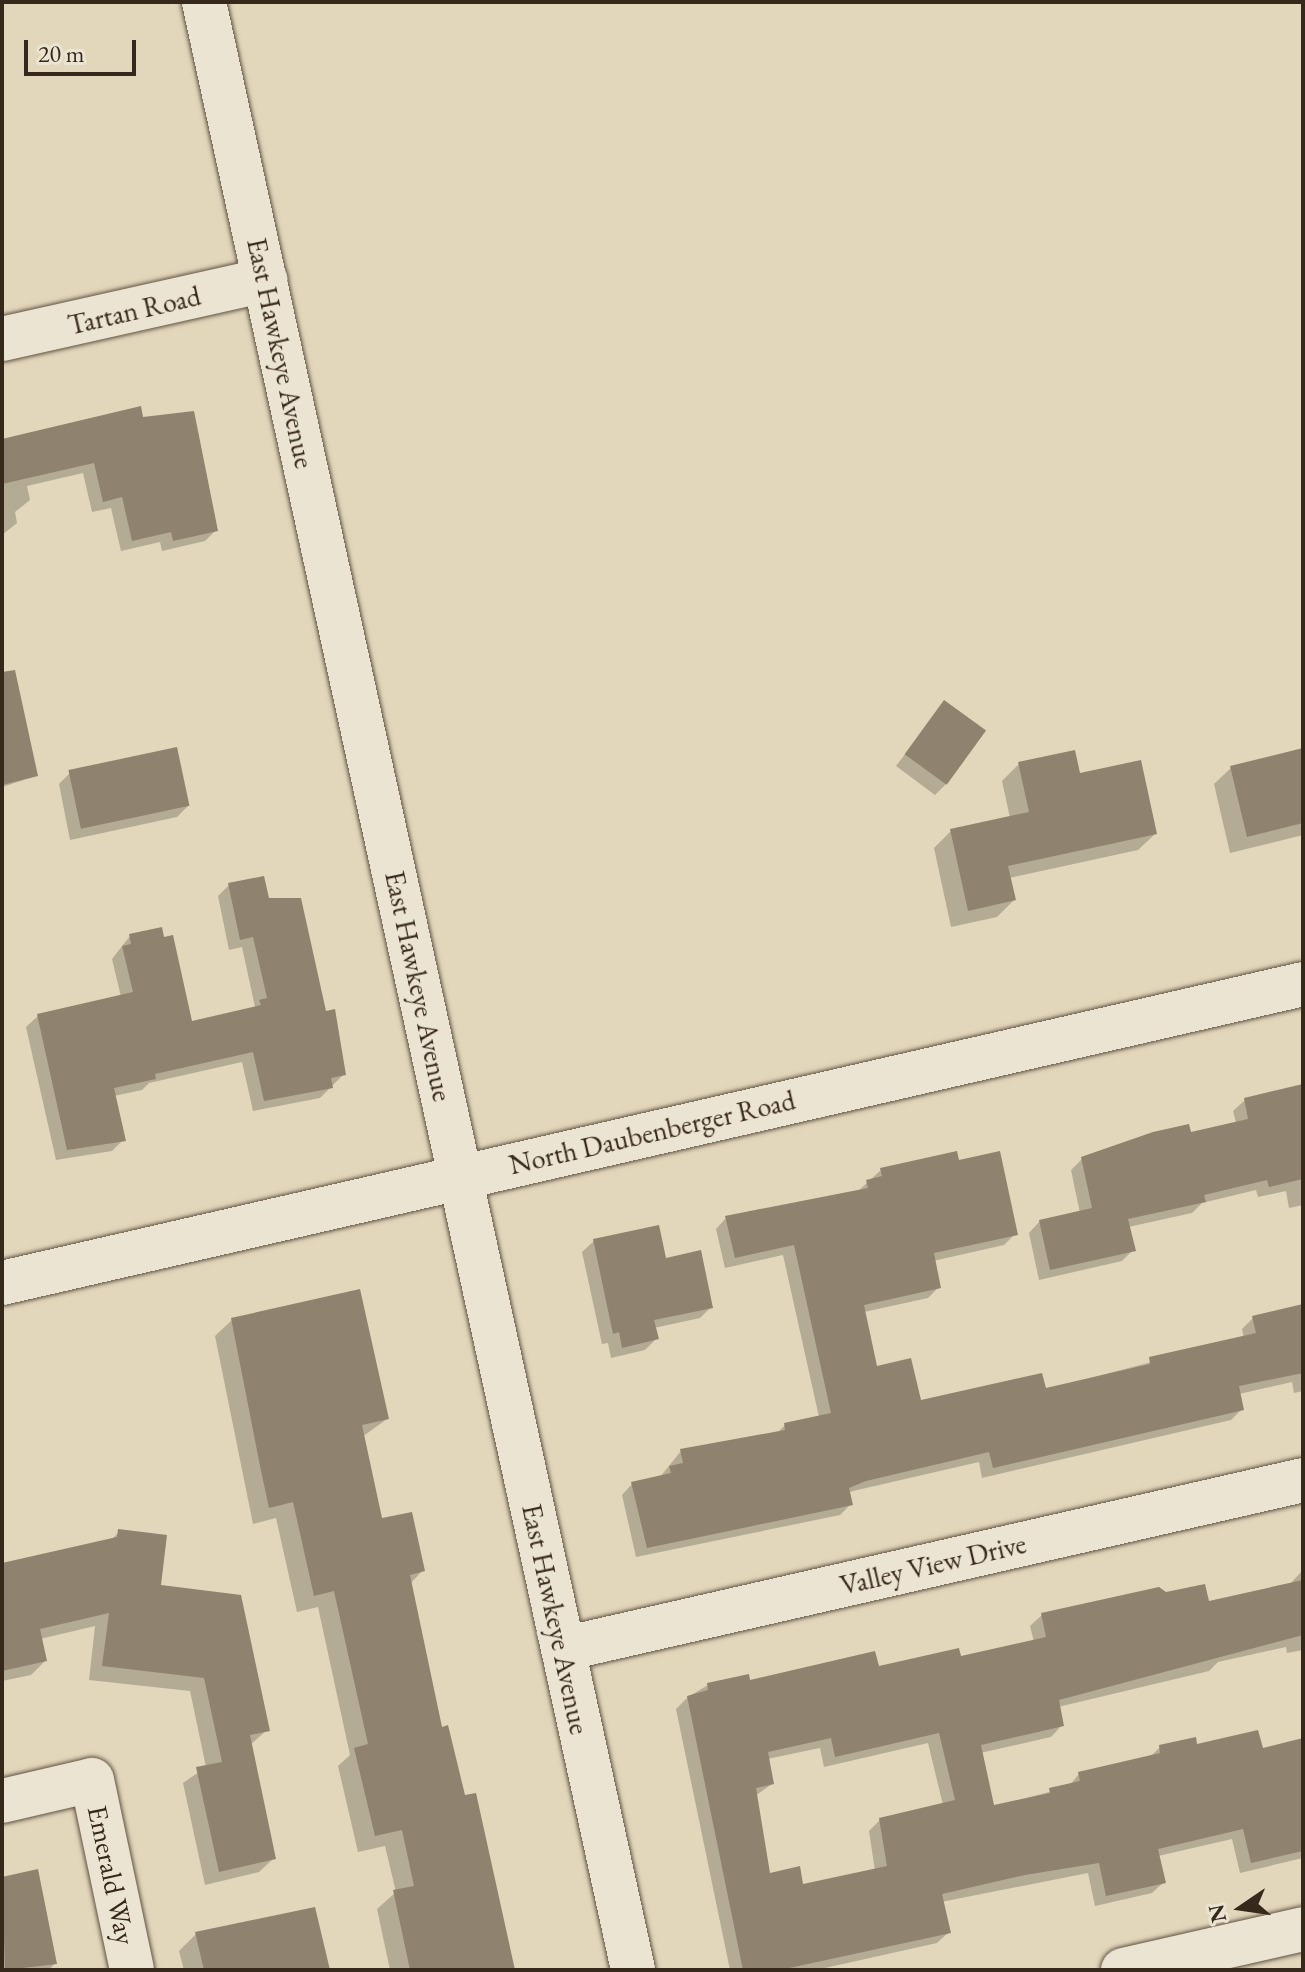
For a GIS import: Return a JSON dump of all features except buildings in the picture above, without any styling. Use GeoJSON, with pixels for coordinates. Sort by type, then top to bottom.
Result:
{"type":"FeatureCollection","features":[{"type":"Feature","properties":{"kind":"street","name":"East Hawkeye Avenue"},"geometry":{"type":"LineString","coordinates":[[204,2],[633,1970]]}},
{"type":"Feature","properties":{"kind":"street","name":"Tartan Road"},"geometry":{"type":"LineString","coordinates":[[2,339],[265,280]]}},
{"type":"Feature","properties":{"kind":"street","name":"North Daubenberger Road"},"geometry":{"type":"LineString","coordinates":[[2,1283],[1303,984]]}},
{"type":"Feature","properties":{"kind":"street","name":"Valley View Drive"},"geometry":{"type":"LineString","coordinates":[[563,1649],[1303,1480]]}},
{"type":"Feature","properties":{"kind":"street","name":"Emerald Way"},"geometry":{"type":"LineString","coordinates":[[2,1801],[92,1780],[132,1970]]}},
{"type":"Feature","properties":{"kind":"street"},"geometry":{"type":"LineString","coordinates":[[1123,1970],[1303,1929]]}}]}
